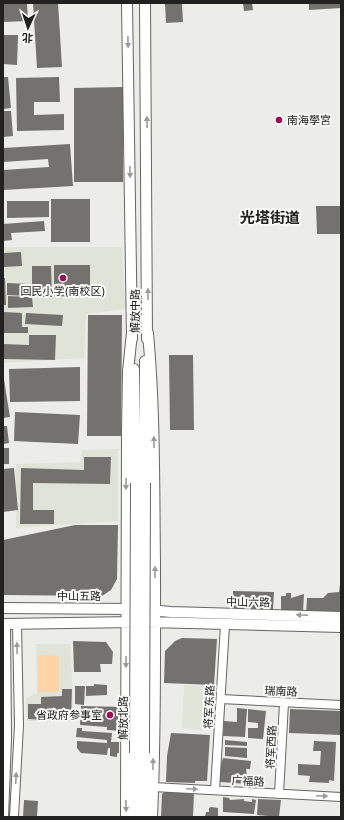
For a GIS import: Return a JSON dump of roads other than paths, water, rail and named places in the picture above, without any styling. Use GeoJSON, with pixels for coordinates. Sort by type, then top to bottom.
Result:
{"type":"FeatureCollection","features":[{"type":"Feature","properties":{"kind":"main road","name":"解放中路"},"geometry":{"type":"LineString","coordinates":[[127,3],[132,333],[140,483]]}},
{"type":"Feature","properties":{"kind":"main road","name":"解放中路"},"geometry":{"type":"LineString","coordinates":[[136,620],[140,483],[148,333],[145,3]]}},
{"type":"Feature","properties":{"kind":"main road"},"geometry":{"type":"LineString","coordinates":[[126,817],[136,620],[127,608],[127,424],[132,333]]}},
{"type":"Feature","properties":{"kind":"main road"},"geometry":{"type":"LineString","coordinates":[[148,333],[152,370],[154,445],[155,622],[152,817]]}},
{"type":"Feature","properties":{"kind":"main road","name":"中山五路"},"geometry":{"type":"LineString","coordinates":[[3,608],[127,608],[155,611]]}},
{"type":"Feature","properties":{"kind":"main road","name":"中山六路"},"geometry":{"type":"LineString","coordinates":[[155,611],[341,617]]}},
{"type":"Feature","properties":{"kind":"main road"},"geometry":{"type":"LineString","coordinates":[[4,624],[136,620],[224,625],[341,627]]}},
{"type":"Feature","properties":{"kind":"main road","name":"解放北路"},"geometry":{"type":"LineString","coordinates":[[136,620],[140,753],[145,817]]}},
{"type":"Feature","properties":{"kind":"main road","name":"解放北路"},"geometry":{"type":"LineString","coordinates":[[135,817],[140,753]]}},
{"type":"Feature","properties":{"kind":"street"},"geometry":{"type":"LineString","coordinates":[[4,624],[7,739],[4,817]]}},
{"type":"Feature","properties":{"kind":"street"},"geometry":{"type":"LineString","coordinates":[[14,817],[19,726],[17,624]]}},
{"type":"Feature","properties":{"kind":"street","name":"将军东路"},"geometry":{"type":"LineString","coordinates":[[215,790],[224,625]]}},
{"type":"Feature","properties":{"kind":"street","name":"瑞南路"},"geometry":{"type":"LineString","coordinates":[[221,699],[341,705]]}},
{"type":"Feature","properties":{"kind":"street","name":"将军西路"},"geometry":{"type":"LineString","coordinates":[[279,794],[284,703]]}},
{"type":"Feature","properties":{"kind":"street","name":"广福路"},"geometry":{"type":"LineString","coordinates":[[153,787],[341,797]]}},
{"type":"Feature","properties":{"kind":"place","name":"南海學宮"},"geometry":{"type":"Point","coordinates":[279,120]}},
{"type":"Feature","properties":{"kind":"place","name":"回民小学(南校区)"},"geometry":{"type":"Point","coordinates":[63,278]}},
{"type":"Feature","properties":{"kind":"place","name":"省政府参事室"},"geometry":{"type":"Point","coordinates":[110,715]}},
{"type":"Feature","properties":{"kind":"district","name":"光塔街道"},"geometry":{"type":"Point","coordinates":[270,217]}}]}
